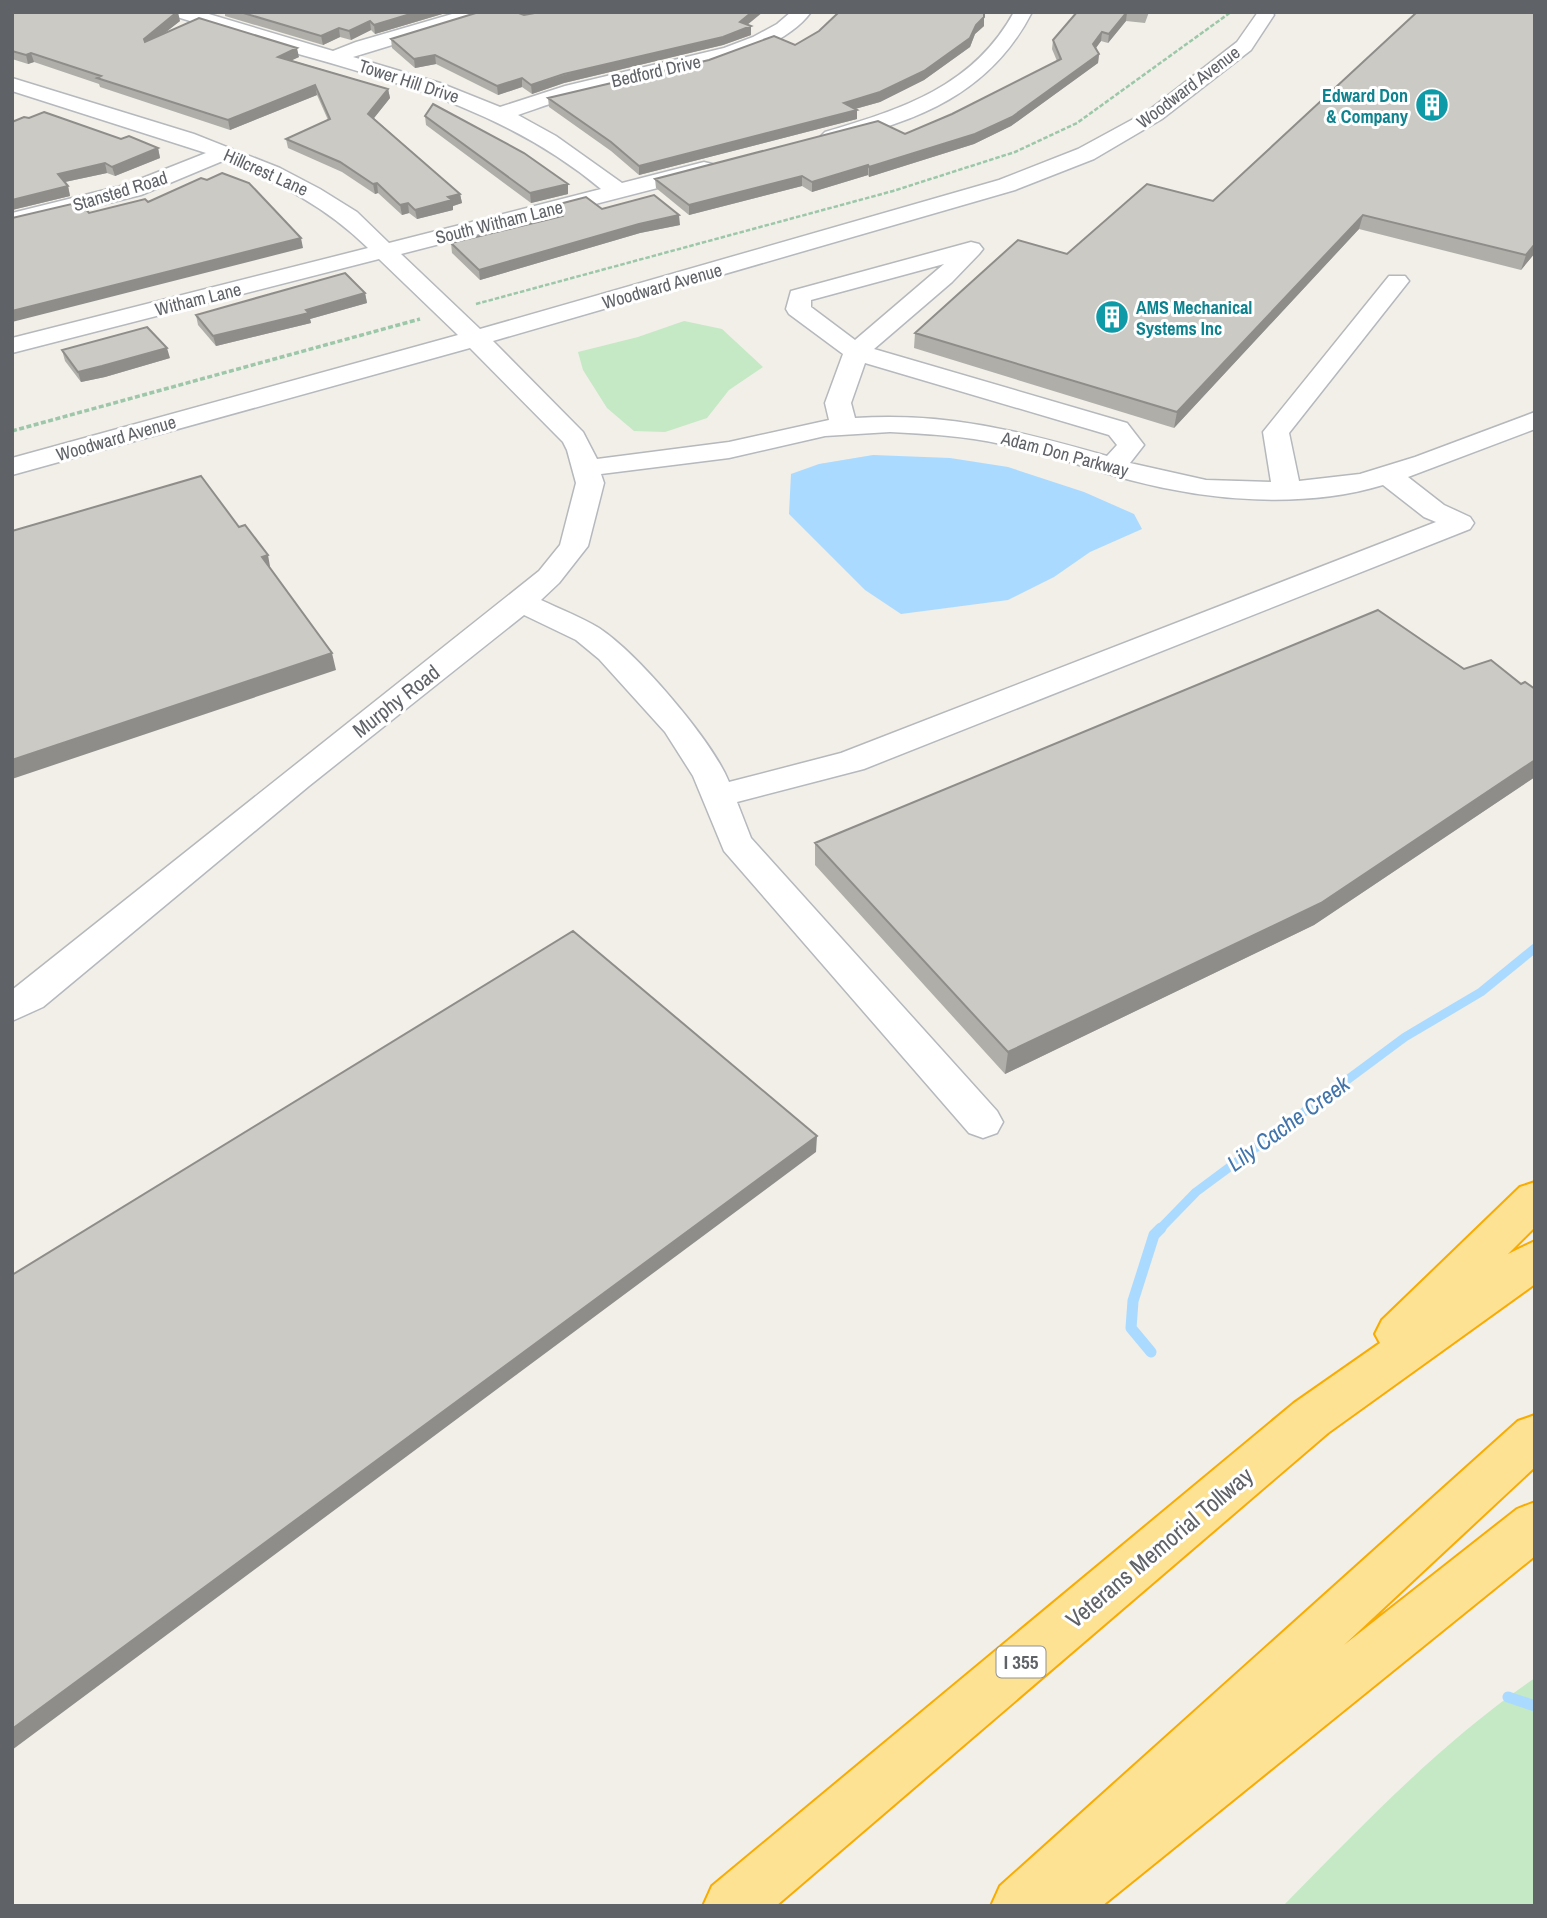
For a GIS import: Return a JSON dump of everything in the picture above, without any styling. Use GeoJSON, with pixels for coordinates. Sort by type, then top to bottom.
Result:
{"type":"FeatureCollection","features":[{"type":"Feature","properties":{"kind":"highway"},"geometry":{"type":"LineString","coordinates":[[1311,1418],[1535,1199]]}},
{"type":"Feature","properties":{"kind":"highway","name":"Veterans Memorial Tollway"},"geometry":{"type":"LineString","coordinates":[[732,1906],[1311,1418],[1535,1259]]}},
{"type":"Feature","properties":{"kind":"highway"},"geometry":{"type":"LineString","coordinates":[[1020,1906],[1535,1436]]}},
{"type":"Feature","properties":{"kind":"highway"},"geometry":{"type":"LineString","coordinates":[[1056,1906],[1535,1525]]}},
{"type":"Feature","properties":{"kind":"street"},"geometry":{"type":"LineString","coordinates":[[334,58],[363,46],[480,12]]}},
{"type":"Feature","properties":{"kind":"street","name":"Bedford Drive"},"geometry":{"type":"LineString","coordinates":[[501,114],[570,92],[731,52],[778,32],[802,12]]}},
{"type":"Feature","properties":{"kind":"street"},"geometry":{"type":"LineString","coordinates":[[817,140],[896,116],[944,94],[994,59],[1008,43],[1023,12]]}},
{"type":"Feature","properties":{"kind":"street","name":"Tower Hill Drive"},"geometry":{"type":"LineString","coordinates":[[185,13],[440,89],[501,114],[570,152],[618,191]]}},
{"type":"Feature","properties":{"kind":"street","name":"Woodward Avenue"},"geometry":{"type":"LineString","coordinates":[[12,467],[468,322],[967,198],[1086,154],[1137,126],[1181,97],[1244,46],[1266,13]]}},
{"type":"Feature","properties":{"kind":"street","name":"Woodward Avenue"},"geometry":{"type":"LineString","coordinates":[[12,444],[468,322],[957,184],[1066,141],[1111,117],[1143,96],[1214,41],[1266,13]]}},
{"type":"Feature","properties":{"kind":"street","name":"Hillcrest Lane"},"geometry":{"type":"LineString","coordinates":[[18,90],[224,153],[278,174],[318,195],[349,217],[383,252],[468,322]]}},
{"type":"Feature","properties":{"kind":"street","name":"Stansted Road"},"geometry":{"type":"LineString","coordinates":[[12,220],[133,190],[224,153]]}},
{"type":"Feature","properties":{"kind":"street","name":"South Witham Lane"},"geometry":{"type":"LineString","coordinates":[[383,252],[724,164]]}},
{"type":"Feature","properties":{"kind":"street"},"geometry":{"type":"LineString","coordinates":[[844,427],[838,403],[856,352],[944,277],[971,249],[800,296],[797,309],[856,352],[1118,429],[1131,445],[1113,466]]}},
{"type":"Feature","properties":{"kind":"street","name":"Witham Lane"},"geometry":{"type":"LineString","coordinates":[[12,346],[383,252]]}},
{"type":"Feature","properties":{"kind":"street"},"geometry":{"type":"LineString","coordinates":[[1287,491],[1276,432],[1397,281]]}},
{"type":"Feature","properties":{"kind":"street","name":"Murphy Road"},"geometry":{"type":"LineString","coordinates":[[12,1007],[30,997],[297,778],[521,602],[549,577],[574,547],[590,482],[581,450],[561,422],[468,322]]}},
{"type":"Feature","properties":{"kind":"street","name":"Adam Don Parkway"},"geometry":{"type":"LineString","coordinates":[[587,468],[729,450],[825,428],[903,425],[1005,436],[1206,488],[1287,491],[1363,482],[1535,420]]}},
{"type":"Feature","properties":{"kind":"street"},"geometry":{"type":"LineString","coordinates":[[719,796],[852,761],[1460,523],[1434,511],[1387,474]]}},
{"type":"Feature","properties":{"kind":"street"},"geometry":{"type":"LineString","coordinates":[[521,602],[587,634],[610,652],[677,725],[696,752],[719,796],[736,843],[983,1122]]}},
{"type":"Feature","properties":{"kind":"path"},"geometry":{"type":"LineString","coordinates":[[468,322],[1015,152],[1077,123],[1231,12]]}},
{"type":"Feature","properties":{"kind":"path"},"geometry":{"type":"LineString","coordinates":[[12,430],[426,318]]}},
{"type":"Feature","properties":{"kind":"green space"},"geometry":{"type":"Polygon","coordinates":[[[684,321],[722,329],[763,367],[729,390],[707,418],[665,432],[634,431],[607,408],[583,370],[578,352],[638,337],[684,321]]]}},
{"type":"Feature","properties":{"kind":"green space"},"geometry":{"type":"Polygon","coordinates":[[[1535,1678],[1535,1906],[1283,1906],[1435,1757],[1535,1678]]]}},
{"type":"Feature","properties":{"kind":"water"},"geometry":{"type":"Polygon","coordinates":[[[873,455],[950,458],[1008,467],[1084,492],[1134,514],[1142,529],[1090,552],[1054,577],[1008,600],[901,614],[865,590],[789,514],[791,474],[819,464],[873,455]]]}},
{"type":"Feature","properties":{"kind":"building"},"geometry":{"type":"Polygon","coordinates":[[[12,12],[177,12],[144,39],[145,42],[199,18],[297,48],[278,57],[388,89],[368,114],[460,194],[448,197],[452,200],[415,210],[408,203],[400,205],[377,183],[373,184],[340,162],[286,139],[330,119],[315,85],[228,120],[97,78],[101,76],[31,53],[26,55],[12,51],[12,12]]]}},
{"type":"Feature","properties":{"kind":"building"},"geometry":{"type":"Polygon","coordinates":[[[240,12],[417,12],[374,25],[370,21],[349,31],[339,28],[321,36],[240,12]]]}},
{"type":"Feature","properties":{"kind":"building"},"geometry":{"type":"Polygon","coordinates":[[[479,12],[516,12],[524,15],[540,12],[752,12],[740,22],[751,26],[723,37],[564,74],[531,85],[522,78],[497,86],[435,55],[414,59],[391,39],[479,12]]]}},
{"type":"Feature","properties":{"kind":"building"},"geometry":{"type":"Polygon","coordinates":[[[839,12],[984,12],[984,17],[976,25],[970,38],[924,71],[880,92],[844,103],[857,110],[639,166],[611,142],[548,98],[709,60],[774,36],[795,45],[819,31],[839,12]]]}},
{"type":"Feature","properties":{"kind":"building"},"geometry":{"type":"Polygon","coordinates":[[[1077,12],[1127,12],[1109,34],[1102,32],[1093,44],[1099,54],[1012,117],[975,134],[812,182],[802,176],[689,205],[655,179],[878,121],[905,134],[952,114],[1061,59],[1053,40],[1077,12]]]}},
{"type":"Feature","properties":{"kind":"building"},"geometry":{"type":"Polygon","coordinates":[[[1417,12],[1535,12],[1535,244],[1526,255],[1363,215],[1177,412],[915,333],[1018,240],[1067,254],[1147,184],[1213,201],[1417,12]]]}},
{"type":"Feature","properties":{"kind":"building"},"geometry":{"type":"Polygon","coordinates":[[[433,104],[524,153],[568,184],[530,193],[425,116],[433,104]]]}},
{"type":"Feature","properties":{"kind":"building"},"geometry":{"type":"Polygon","coordinates":[[[44,112],[121,139],[129,136],[158,148],[112,167],[105,163],[58,174],[68,186],[12,200],[12,122],[44,112]]]}},
{"type":"Feature","properties":{"kind":"building"},"geometry":{"type":"Polygon","coordinates":[[[222,173],[249,183],[301,238],[12,311],[12,218],[80,202],[89,213],[145,199],[148,202],[201,178],[207,180],[222,173]]]}},
{"type":"Feature","properties":{"kind":"building"},"geometry":{"type":"Polygon","coordinates":[[[654,195],[679,215],[479,270],[451,243],[562,216],[548,207],[586,197],[602,209],[654,195]]]}},
{"type":"Feature","properties":{"kind":"building"},"geometry":{"type":"Polygon","coordinates":[[[345,273],[365,293],[306,310],[309,313],[213,336],[196,315],[345,273]]]}},
{"type":"Feature","properties":{"kind":"building"},"geometry":{"type":"Polygon","coordinates":[[[147,327],[167,348],[78,372],[62,350],[147,327]]]}},
{"type":"Feature","properties":{"kind":"building"},"geometry":{"type":"Polygon","coordinates":[[[201,476],[239,527],[245,525],[268,555],[262,557],[332,653],[12,760],[12,531],[201,476]]]}},
{"type":"Feature","properties":{"kind":"building"},"geometry":{"type":"Polygon","coordinates":[[[1378,610],[1464,669],[1491,660],[1521,684],[1525,682],[1535,689],[1535,760],[1321,903],[1008,1052],[815,843],[1378,610]]]}},
{"type":"Feature","properties":{"kind":"building"},"geometry":{"type":"Polygon","coordinates":[[[573,931],[817,1136],[12,1729],[12,1275],[573,931]]]}},
{"type":"Feature","properties":{"kind":"waterway","name":"Lily Cache Creek"},"geometry":{"type":"LineString","coordinates":[[1159,1230],[1196,1192],[1405,1037],[1481,992],[1535,948]]}},
{"type":"Feature","properties":{"kind":"waterway","name":"Lily Cache Creek"},"geometry":{"type":"LineString","coordinates":[[1151,1352],[1131,1328],[1133,1301],[1154,1235],[1159,1230]]}},
{"type":"Feature","properties":{"kind":"waterway","name":"Lily Cache Creek"},"geometry":{"type":"LineString","coordinates":[[1508,1697],[1535,1706]]}},
{"type":"Feature","properties":{"kind":"place","name":"Edward Don & Company"},"geometry":{"type":"Point","coordinates":[1432,105]}},
{"type":"Feature","properties":{"kind":"place","name":"AMS Mechanical Systems Inc"},"geometry":{"type":"Point","coordinates":[1112,317]}}]}
